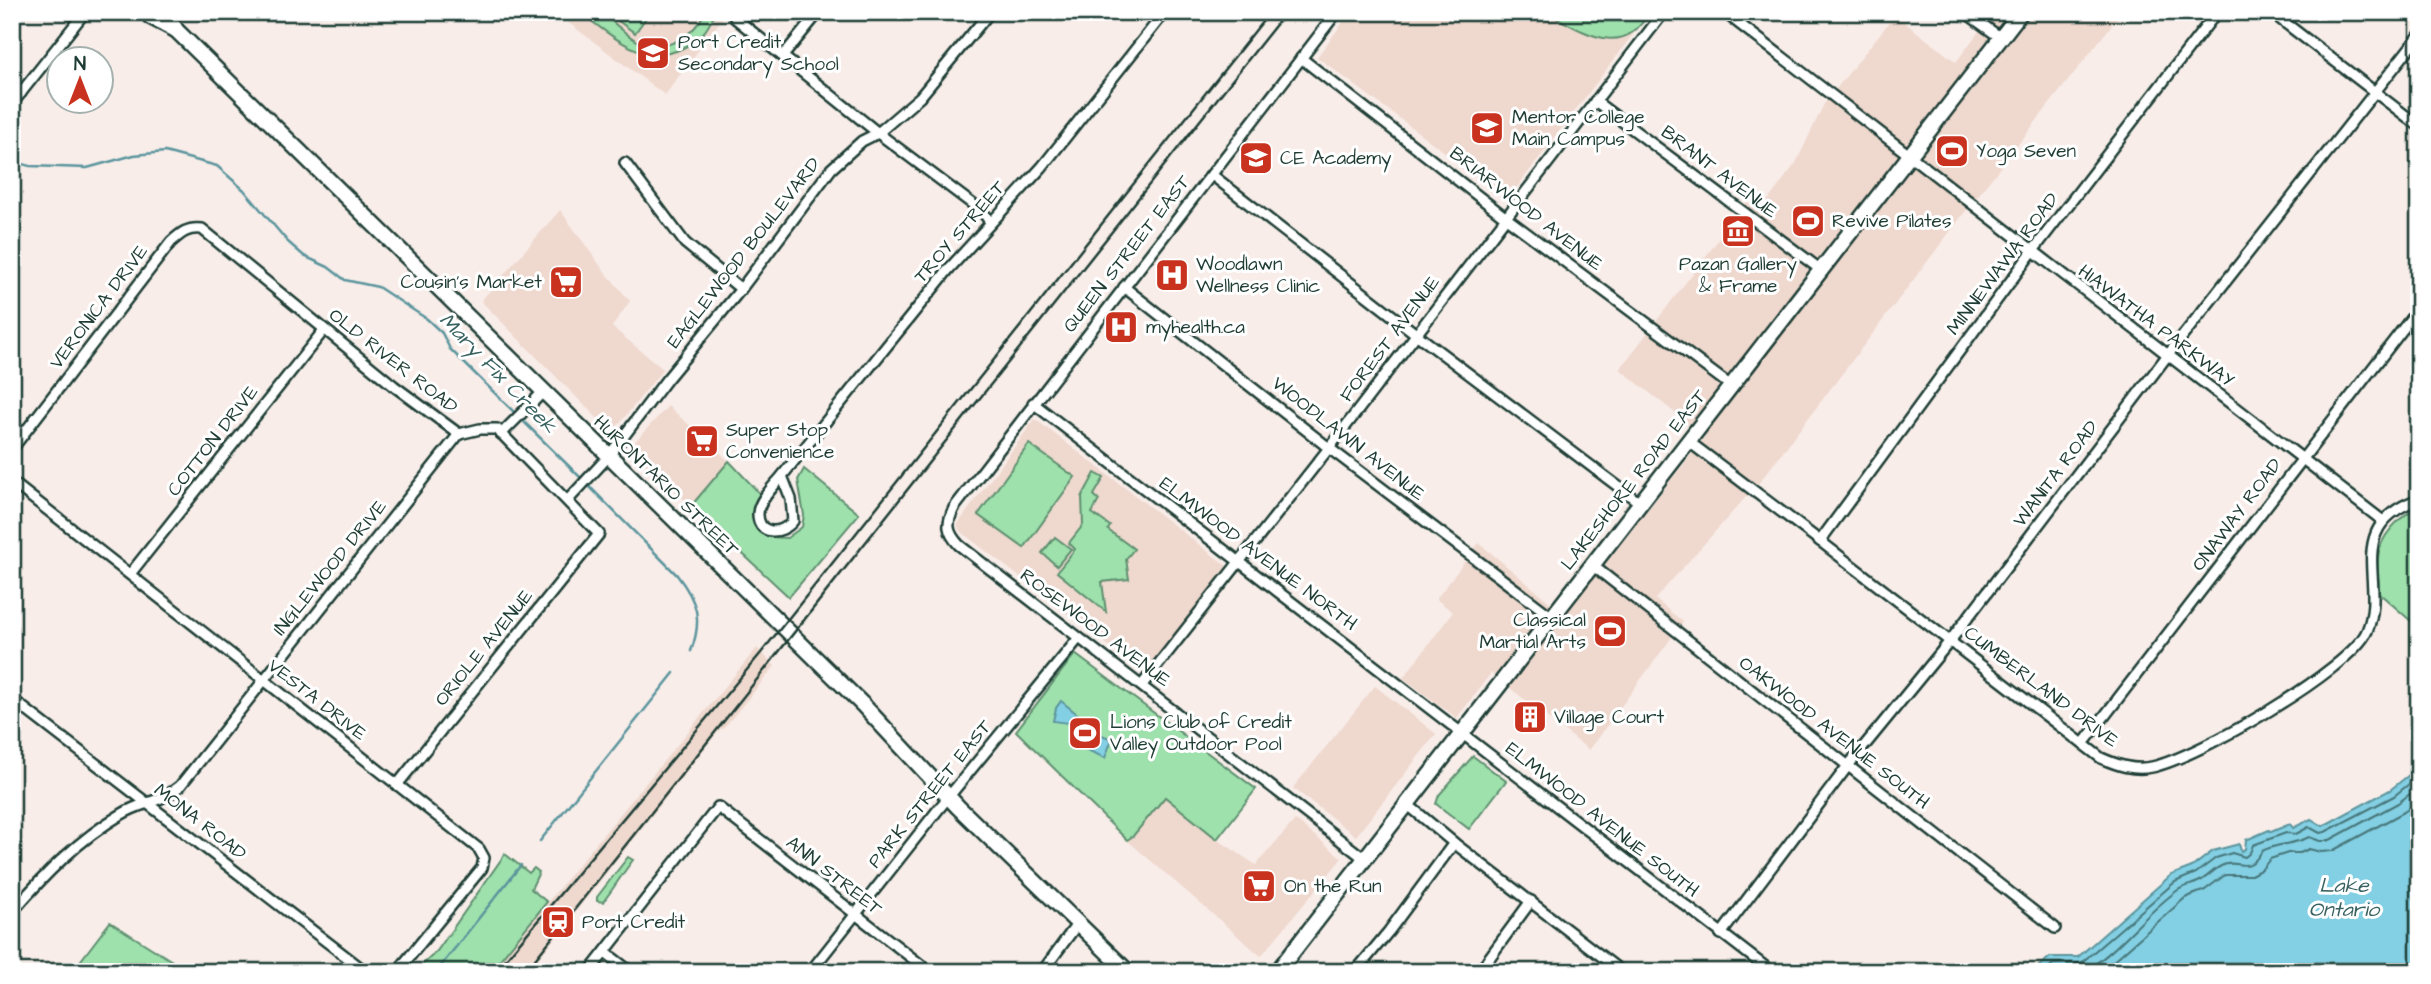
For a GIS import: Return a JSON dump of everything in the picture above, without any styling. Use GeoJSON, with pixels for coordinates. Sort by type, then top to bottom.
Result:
{"type":"FeatureCollection","features":[{"type":"Feature","properties":{"kind":"main road","name":"HURONTARIO STREET"},"geometry":{"type":"LineString","coordinates":[[146,12],[176,30]]}},
{"type":"Feature","properties":{"kind":"main road","name":"HURONTARIO STREET"},"geometry":{"type":"LineString","coordinates":[[166,12],[176,30],[863,705],[948,797],[1128,972]]}},
{"type":"Feature","properties":{"kind":"main road","name":"LAKESHORE ROAD EAST"},"geometry":{"type":"LineString","coordinates":[[1278,972],[2021,12]]}},
{"type":"Feature","properties":{"kind":"street"},"geometry":{"type":"LineString","coordinates":[[12,103],[85,12]]}},
{"type":"Feature","properties":{"kind":"street"},"geometry":{"type":"LineString","coordinates":[[783,56],[819,12]]}},
{"type":"Feature","properties":{"kind":"street","name":"EAGLEWOOD BOULEVARD"},"geometry":{"type":"LineString","coordinates":[[568,500],[608,457],[667,379],[741,289],[831,169],[862,141],[878,133],[934,83],[990,12]]}},
{"type":"Feature","properties":{"kind":"street","name":"TROY STREET"},"geometry":{"type":"LineString","coordinates":[[782,477],[791,499],[793,521],[787,529],[775,532],[760,523],[758,514],[761,505],[782,477],[948,270],[1042,167],[1165,12]]}},
{"type":"Feature","properties":{"kind":"street","name":"QUEEN STREET EAST"},"geometry":{"type":"LineString","coordinates":[[948,520],[954,508],[1033,403],[1337,12]]}},
{"type":"Feature","properties":{"kind":"street","name":"FOREST AVENUE"},"geometry":{"type":"LineString","coordinates":[[1142,685],[1329,448],[1664,12]]}},
{"type":"Feature","properties":{"kind":"street","name":"HIAWATHA PARKWAY"},"geometry":{"type":"LineString","coordinates":[[1724,12],[2383,522]]}},
{"type":"Feature","properties":{"kind":"street"},"geometry":{"type":"LineString","coordinates":[[1965,12],[2001,38]]}},
{"type":"Feature","properties":{"kind":"street","name":"MINNEWAWA ROAD"},"geometry":{"type":"LineString","coordinates":[[1820,541],[2032,252],[2217,12]]}},
{"type":"Feature","properties":{"kind":"street"},"geometry":{"type":"LineString","coordinates":[[2271,12],[2419,127]]}},
{"type":"Feature","properties":{"kind":"street"},"geometry":{"type":"LineString","coordinates":[[735,18],[878,133],[983,212],[990,222]]}},
{"type":"Feature","properties":{"kind":"street","name":"WANITA ROAD"},"geometry":{"type":"LineString","coordinates":[[1721,934],[1847,767],[1950,641],[2167,356],[2373,91],[2419,36]]}},
{"type":"Feature","properties":{"kind":"street","name":"BRIARWOOD AVENUE"},"geometry":{"type":"LineString","coordinates":[[1301,58],[1505,217],[1731,386]]}},
{"type":"Feature","properties":{"kind":"street"},"geometry":{"type":"LineString","coordinates":[[12,86],[21,93]]}},
{"type":"Feature","properties":{"kind":"street","name":"BRANT AVENUE"},"geometry":{"type":"LineString","coordinates":[[1595,101],[1821,270]]}},
{"type":"Feature","properties":{"kind":"street"},"geometry":{"type":"LineString","coordinates":[[625,163],[685,243],[741,289]]}},
{"type":"Feature","properties":{"kind":"street"},"geometry":{"type":"LineString","coordinates":[[1212,175],[1416,334],[1640,503]]}},
{"type":"Feature","properties":{"kind":"street","name":"OLD RIVER ROAD"},"geometry":{"type":"LineString","coordinates":[[194,228],[202,229],[394,386],[459,434],[480,429],[497,429],[501,434]]}},
{"type":"Feature","properties":{"kind":"street","name":"VERONICA DRIVE"},"geometry":{"type":"LineString","coordinates":[[12,449],[171,242],[184,230],[194,228]]}},
{"type":"Feature","properties":{"kind":"street","name":"WOODLAWN AVENUE"},"geometry":{"type":"LineString","coordinates":[[1124,287],[1329,448],[1552,617]]}},
{"type":"Feature","properties":{"kind":"street","name":"ONAWAY ROAD"},"geometry":{"type":"LineString","coordinates":[[2083,744],[2419,307]]}},
{"type":"Feature","properties":{"kind":"street","name":"COTTON DRIVE"},"geometry":{"type":"LineString","coordinates":[[130,574],[324,330]]}},
{"type":"Feature","properties":{"kind":"street"},"geometry":{"type":"LineString","coordinates":[[543,392],[501,434],[568,500]]}},
{"type":"Feature","properties":{"kind":"street","name":"ELMWOOD AVENUE NORTH"},"geometry":{"type":"LineString","coordinates":[[1033,403],[1462,733]]}},
{"type":"Feature","properties":{"kind":"street","name":"INGLEWOOD DRIVE"},"geometry":{"type":"LineString","coordinates":[[12,912],[48,871],[96,830],[131,808],[167,797],[180,786],[459,434]]}},
{"type":"Feature","properties":{"kind":"street","name":"CUMBERLAND DRIVE"},"geometry":{"type":"LineString","coordinates":[[1688,442],[2101,758],[2117,765],[2135,768],[2153,767],[2227,735],[2292,698],[2349,654],[2367,632],[2372,609],[2370,559],[2374,538],[2383,522]]}},
{"type":"Feature","properties":{"kind":"street","name":"VESTA DRIVE"},"geometry":{"type":"LineString","coordinates":[[12,482],[479,849],[484,858],[482,867],[397,972]]}},
{"type":"Feature","properties":{"kind":"street"},"geometry":{"type":"LineString","coordinates":[[2383,522],[2400,507],[2419,499]]}},
{"type":"Feature","properties":{"kind":"street","name":"ORIOLE AVENUE"},"geometry":{"type":"LineString","coordinates":[[397,785],[599,534],[568,500]]}},
{"type":"Feature","properties":{"kind":"street","name":"ROSEWOOD AVENUE"},"geometry":{"type":"LineString","coordinates":[[948,520],[948,531],[959,545],[1365,859]]}},
{"type":"Feature","properties":{"kind":"street","name":"OAKWOOD AVENUE SOUTH"},"geometry":{"type":"LineString","coordinates":[[1592,565],[2055,928]]}},
{"type":"Feature","properties":{"kind":"street","name":"PARK STREET EAST"},"geometry":{"type":"LineString","coordinates":[[810,972],[948,797],[1078,639]]}},
{"type":"Feature","properties":{"kind":"street","name":"MONA ROAD"},"geometry":{"type":"LineString","coordinates":[[12,699],[366,972]]}},
{"type":"Feature","properties":{"kind":"street","name":"ELMWOOD AVENUE SOUTH"},"geometry":{"type":"LineString","coordinates":[[1462,733],[1772,972]]}},
{"type":"Feature","properties":{"kind":"street"},"geometry":{"type":"LineString","coordinates":[[1407,804],[1454,844],[1622,972]]}},
{"type":"Feature","properties":{"kind":"street","name":"ANN STREET"},"geometry":{"type":"LineString","coordinates":[[605,952],[718,807],[929,972]]}},
{"type":"Feature","properties":{"kind":"street"},"geometry":{"type":"LineString","coordinates":[[1356,972],[1454,844]]}},
{"type":"Feature","properties":{"kind":"street"},"geometry":{"type":"LineString","coordinates":[[1479,972],[1531,901]]}},
{"type":"Feature","properties":{"kind":"street"},"geometry":{"type":"LineString","coordinates":[[1042,972],[1078,923]]}},
{"type":"Feature","properties":{"kind":"street"},"geometry":{"type":"LineString","coordinates":[[589,972],[605,952],[631,972]]}},
{"type":"Feature","properties":{"kind":"shaded area","name":"Port Credit Secondary School"},"geometry":{"type":"Polygon","coordinates":[[[554,12],[727,12],[665,95],[554,12]]]}},
{"type":"Feature","properties":{"kind":"shaded area","name":"Mentor College Main Campus"},"geometry":{"type":"Polygon","coordinates":[[[1351,12],[1650,12],[1508,199],[1317,57],[1351,12]]]}},
{"type":"Feature","properties":{"kind":"shaded area"},"geometry":{"type":"Polygon","coordinates":[[[1991,12],[2122,12],[1965,212],[1762,479],[1655,599],[1683,622],[1589,750],[1491,673],[1457,718],[1403,678],[1453,612],[1436,599],[1479,543],[1565,615],[1705,437],[1620,369],[1747,202],[1760,211],[1796,163],[1824,104],[1895,15],[1956,62],[1991,12]]]}},
{"type":"Feature","properties":{"kind":"shaded area"},"geometry":{"type":"Polygon","coordinates":[[[560,210],[630,301],[612,327],[663,369],[612,433],[481,301],[560,210]]]}},
{"type":"Feature","properties":{"kind":"shaded area"},"geometry":{"type":"Polygon","coordinates":[[[668,406],[729,461],[691,506],[629,448],[668,406]]]}},
{"type":"Feature","properties":{"kind":"shaded area"},"geometry":{"type":"Polygon","coordinates":[[[1035,419],[1227,566],[1149,669],[1143,672],[960,531],[957,525],[1035,419]]]}},
{"type":"Feature","properties":{"kind":"shaded area"},"geometry":{"type":"Polygon","coordinates":[[[757,648],[775,666],[723,729],[720,729],[528,972],[490,972],[757,648]]]}},
{"type":"Feature","properties":{"kind":"shaded area"},"geometry":{"type":"Polygon","coordinates":[[[1375,686],[1436,734],[1356,836],[1293,788],[1375,686]]]}},
{"type":"Feature","properties":{"kind":"shaded area"},"geometry":{"type":"Polygon","coordinates":[[[1165,797],[1217,839],[1256,865],[1295,820],[1342,858],[1261,956],[1127,840],[1165,797]]]}},
{"type":"Feature","properties":{"kind":"green space"},"geometry":{"type":"Polygon","coordinates":[[[579,12],[601,14],[637,41],[657,46],[677,41],[693,29],[705,12],[715,12],[706,29],[694,42],[669,53],[655,54],[628,46],[579,12]]]}},
{"type":"Feature","properties":{"kind":"green space"},"geometry":{"type":"Polygon","coordinates":[[[606,12],[650,12],[635,33],[606,12]]]}},
{"type":"Feature","properties":{"kind":"green space"},"geometry":{"type":"Polygon","coordinates":[[[1546,12],[1649,12],[1639,27],[1627,36],[1614,39],[1587,33],[1546,12]]]}},
{"type":"Feature","properties":{"kind":"green space"},"geometry":{"type":"Polygon","coordinates":[[[1029,444],[1075,477],[1024,548],[978,515],[1029,444]]]}},
{"type":"Feature","properties":{"kind":"green space"},"geometry":{"type":"Polygon","coordinates":[[[729,461],[764,498],[758,524],[770,537],[787,538],[802,527],[804,515],[798,480],[804,469],[859,514],[789,597],[691,506],[729,461]]]}},
{"type":"Feature","properties":{"kind":"green space"},"geometry":{"type":"Polygon","coordinates":[[[1095,473],[1104,478],[1094,495],[1099,500],[1092,513],[1110,526],[1108,530],[1134,549],[1126,559],[1129,579],[1102,582],[1106,612],[1057,572],[1075,549],[1069,543],[1083,525],[1082,497],[1095,473]]]}},
{"type":"Feature","properties":{"kind":"green space"},"geometry":{"type":"Polygon","coordinates":[[[2419,507],[2419,628],[2379,593],[2378,558],[2386,535],[2398,521],[2419,507]]]}},
{"type":"Feature","properties":{"kind":"green space"},"geometry":{"type":"Polygon","coordinates":[[[1055,537],[1071,549],[1057,566],[1042,553],[1055,537]]]}},
{"type":"Feature","properties":{"kind":"green space"},"geometry":{"type":"Polygon","coordinates":[[[1075,654],[1256,789],[1217,839],[1165,797],[1127,840],[1016,731],[1075,654]]]}},
{"type":"Feature","properties":{"kind":"green space"},"geometry":{"type":"Polygon","coordinates":[[[1473,756],[1506,781],[1469,829],[1436,804],[1439,795],[1473,756]]]}},
{"type":"Feature","properties":{"kind":"green space"},"geometry":{"type":"Polygon","coordinates":[[[505,854],[529,873],[534,868],[539,872],[531,889],[547,902],[490,972],[415,972],[437,951],[505,854]]]}},
{"type":"Feature","properties":{"kind":"green space"},"geometry":{"type":"Polygon","coordinates":[[[628,857],[633,860],[603,902],[597,901],[597,897],[628,857]]]}},
{"type":"Feature","properties":{"kind":"green space"},"geometry":{"type":"Polygon","coordinates":[[[110,922],[188,971],[189,972],[72,972],[110,922]]]}},
{"type":"Feature","properties":{"kind":"water","name":"Lions Club of Credit Valley Outdoor Pool"},"geometry":{"type":"Polygon","coordinates":[[[1061,701],[1086,721],[1082,727],[1112,739],[1105,758],[1069,742],[1076,724],[1053,721],[1061,701]]]}},
{"type":"Feature","properties":{"kind":"water","name":"Lake Ontario"},"geometry":{"type":"Polygon","coordinates":[[[2419,767],[2419,972],[2032,972],[2050,957],[2078,957],[2171,875],[2192,867],[2213,851],[2239,844],[2241,851],[2245,849],[2246,840],[2290,824],[2293,828],[2311,819],[2323,826],[2390,790],[2419,767]]]}},
{"type":"Feature","properties":{"kind":"waterway","name":"Mary Fix Creek"},"geometry":{"type":"LineString","coordinates":[[12,161],[30,166],[87,168],[134,155],[165,152],[217,166],[244,190],[288,242],[304,256],[328,267],[345,280],[378,287],[427,319],[442,333],[450,349],[516,414]]}},
{"type":"Feature","properties":{"kind":"waterway","name":"Mary Fix Creek"},"geometry":{"type":"LineString","coordinates":[[520,418],[583,480]]}},
{"type":"Feature","properties":{"kind":"waterway","name":"Mary Fix Creek"},"geometry":{"type":"LineString","coordinates":[[588,485],[684,584],[693,602],[697,620],[691,651]]}},
{"type":"Feature","properties":{"kind":"waterway","name":"Mary Fix Creek"},"geometry":{"type":"LineString","coordinates":[[540,841],[674,673]]}},
{"type":"Feature","properties":{"kind":"waterway","name":"Mary Fix Creek"},"geometry":{"type":"LineString","coordinates":[[436,972],[521,865]]}},
{"type":"Feature","properties":{"kind":"railway"},"geometry":{"type":"LineString","coordinates":[[495,972],[761,653],[1270,12]]}},
{"type":"Feature","properties":{"kind":"railway"},"geometry":{"type":"LineString","coordinates":[[525,972],[1286,12]]}},
{"type":"Feature","properties":{"kind":"place","name":"Port Credit Secondary School"},"geometry":{"type":"Point","coordinates":[653,53]}},
{"type":"Feature","properties":{"kind":"place","name":"Mentor College Main Campus"},"geometry":{"type":"Point","coordinates":[1487,128]}},
{"type":"Feature","properties":{"kind":"place","name":"Yoga Seven"},"geometry":{"type":"Point","coordinates":[1952,151]}},
{"type":"Feature","properties":{"kind":"place","name":"CE Academy"},"geometry":{"type":"Point","coordinates":[1256,158]}},
{"type":"Feature","properties":{"kind":"place","name":"Revive Pilates"},"geometry":{"type":"Point","coordinates":[1808,221]}},
{"type":"Feature","properties":{"kind":"place","name":"Pazan Gallery & Frame"},"geometry":{"type":"Point","coordinates":[1738,231]}},
{"type":"Feature","properties":{"kind":"place","name":"Woodlawn Wellness Clinic"},"geometry":{"type":"Point","coordinates":[1172,275]}},
{"type":"Feature","properties":{"kind":"place","name":"Cousin's Market"},"geometry":{"type":"Point","coordinates":[566,282]}},
{"type":"Feature","properties":{"kind":"place","name":"myhealth.ca"},"geometry":{"type":"Point","coordinates":[1121,327]}},
{"type":"Feature","properties":{"kind":"place","name":"Super Stop Convenience"},"geometry":{"type":"Point","coordinates":[702,441]}},
{"type":"Feature","properties":{"kind":"place","name":"Classical Martial Arts"},"geometry":{"type":"Point","coordinates":[1610,631]}},
{"type":"Feature","properties":{"kind":"place","name":"Village Court"},"geometry":{"type":"Point","coordinates":[1530,717]}},
{"type":"Feature","properties":{"kind":"place","name":"Lions Club of Credit Valley Outdoor Pool"},"geometry":{"type":"Point","coordinates":[1085,733]}},
{"type":"Feature","properties":{"kind":"place","name":"On the Run"},"geometry":{"type":"Point","coordinates":[1259,886]}},
{"type":"Feature","properties":{"kind":"place","name":"Port Credit"},"geometry":{"type":"Point","coordinates":[558,922]}}]}
